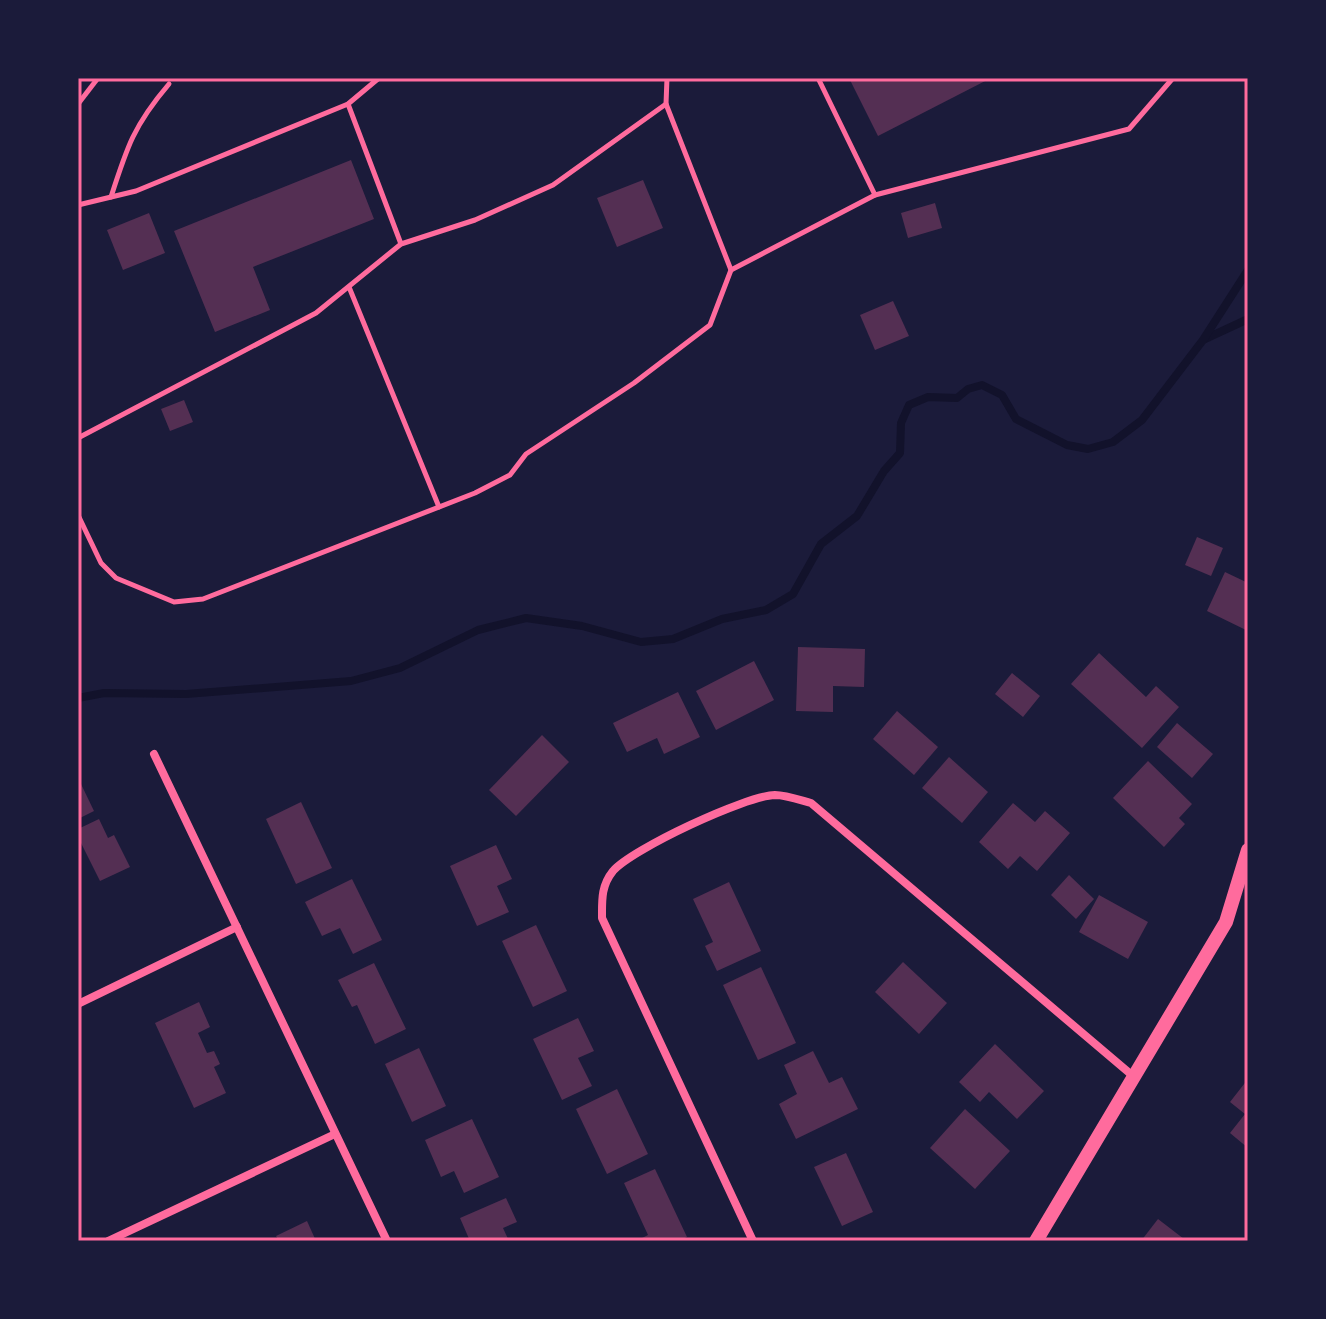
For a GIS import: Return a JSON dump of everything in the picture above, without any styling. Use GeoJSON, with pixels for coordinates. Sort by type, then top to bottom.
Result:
{"type":"FeatureCollection","features":[{"type":"Feature","properties":{"kind":"street"},"geometry":{"type":"LineString","coordinates":[[154,754],[387,1241]]}},
{"type":"Feature","properties":{"kind":"street"},"geometry":{"type":"LineString","coordinates":[[753,1241],[602,918],[602,890],[614,871],[635,854],[741,802],[776,795],[811,803],[1133,1076]]}},
{"type":"Feature","properties":{"kind":"street"},"geometry":{"type":"LineString","coordinates":[[1036,1241],[1226,922],[1248,850]]}},
{"type":"Feature","properties":{"kind":"street"},"geometry":{"type":"LineString","coordinates":[[78,1004],[237,927]]}},
{"type":"Feature","properties":{"kind":"street"},"geometry":{"type":"LineString","coordinates":[[108,1241],[335,1134]]}},
{"type":"Feature","properties":{"kind":"lane"},"geometry":{"type":"LineString","coordinates":[[78,205],[136,191],[348,104],[379,78]]}},
{"type":"Feature","properties":{"kind":"lane"},"geometry":{"type":"LineString","coordinates":[[667,78],[666,104],[731,270]]}},
{"type":"Feature","properties":{"kind":"lane"},"geometry":{"type":"LineString","coordinates":[[818,78],[875,195]]}},
{"type":"Feature","properties":{"kind":"lane"},"geometry":{"type":"LineString","coordinates":[[78,515],[101,563],[116,578],[174,602],[203,599],[439,507],[510,475],[526,454],[634,383],[710,325],[731,270],[875,195],[1129,129],[1173,78]]}},
{"type":"Feature","properties":{"kind":"lane"},"geometry":{"type":"LineString","coordinates":[[111,197],[129,142],[141,117],[169,84]]}},
{"type":"Feature","properties":{"kind":"lane"},"geometry":{"type":"LineString","coordinates":[[348,104],[401,244]]}},
{"type":"Feature","properties":{"kind":"lane"},"geometry":{"type":"LineString","coordinates":[[78,438],[316,313],[401,244],[475,220],[553,185],[666,104]]}},
{"type":"Feature","properties":{"kind":"lane"},"geometry":{"type":"LineString","coordinates":[[349,287],[439,507]]}},
{"type":"Feature","properties":{"kind":"path"},"geometry":{"type":"LineString","coordinates":[[78,104],[98,78]]}},
{"type":"Feature","properties":{"kind":"building"},"geometry":{"type":"Polygon","coordinates":[[[849,78],[991,78],[878,136],[849,78]]]}},
{"type":"Feature","properties":{"kind":"building"},"geometry":{"type":"Polygon","coordinates":[[[351,160],[374,219],[253,267],[270,310],[215,332],[174,231],[351,160]]]}},
{"type":"Feature","properties":{"kind":"building"},"geometry":{"type":"Polygon","coordinates":[[[643,180],[663,228],[617,247],[597,198],[643,180]]]}},
{"type":"Feature","properties":{"kind":"building"},"geometry":{"type":"Polygon","coordinates":[[[935,203],[942,228],[908,238],[901,213],[935,203]]]}},
{"type":"Feature","properties":{"kind":"building"},"geometry":{"type":"Polygon","coordinates":[[[149,213],[165,253],[123,270],[107,230],[149,213]]]}},
{"type":"Feature","properties":{"kind":"building"},"geometry":{"type":"Polygon","coordinates":[[[893,301],[909,336],[875,350],[860,315],[893,301]]]}},
{"type":"Feature","properties":{"kind":"building"},"geometry":{"type":"Polygon","coordinates":[[[184,400],[193,422],[170,431],[161,409],[184,400]]]}},
{"type":"Feature","properties":{"kind":"building"},"geometry":{"type":"Polygon","coordinates":[[[1197,537],[1223,548],[1211,576],[1185,565],[1197,537]]]}},
{"type":"Feature","properties":{"kind":"building"},"geometry":{"type":"Polygon","coordinates":[[[1225,572],[1248,583],[1248,631],[1207,611],[1225,572]]]}},
{"type":"Feature","properties":{"kind":"building"},"geometry":{"type":"Polygon","coordinates":[[[798,647],[865,649],[864,687],[833,686],[833,712],[796,711],[798,647]]]}},
{"type":"Feature","properties":{"kind":"building"},"geometry":{"type":"Polygon","coordinates":[[[1099,653],[1146,697],[1156,686],[1179,707],[1142,748],[1071,684],[1099,653]]]}},
{"type":"Feature","properties":{"kind":"building"},"geometry":{"type":"Polygon","coordinates":[[[754,661],[774,700],[716,730],[696,691],[754,661]]]}},
{"type":"Feature","properties":{"kind":"building"},"geometry":{"type":"Polygon","coordinates":[[[1012,673],[1040,696],[1023,717],[995,694],[1012,673]]]}},
{"type":"Feature","properties":{"kind":"building"},"geometry":{"type":"Polygon","coordinates":[[[678,692],[700,737],[664,754],[657,738],[627,752],[613,723],[678,692]]]}},
{"type":"Feature","properties":{"kind":"building"},"geometry":{"type":"Polygon","coordinates":[[[897,711],[938,747],[914,775],[873,739],[897,711]]]}},
{"type":"Feature","properties":{"kind":"building"},"geometry":{"type":"Polygon","coordinates":[[[1177,723],[1213,754],[1192,778],[1157,747],[1177,723]]]}},
{"type":"Feature","properties":{"kind":"building"},"geometry":{"type":"Polygon","coordinates":[[[542,735],[569,762],[516,816],[489,790],[542,735]]]}},
{"type":"Feature","properties":{"kind":"building"},"geometry":{"type":"Polygon","coordinates":[[[949,757],[988,792],[962,823],[922,788],[949,757]]]}},
{"type":"Feature","properties":{"kind":"building"},"geometry":{"type":"Polygon","coordinates":[[[1148,761],[1192,804],[1179,818],[1185,824],[1164,847],[1113,798],[1148,761]]]}},
{"type":"Feature","properties":{"kind":"building"},"geometry":{"type":"Polygon","coordinates":[[[81,784],[94,811],[78,819],[78,786],[81,784]]]}},
{"type":"Feature","properties":{"kind":"building"},"geometry":{"type":"Polygon","coordinates":[[[301,802],[332,868],[296,884],[266,819],[301,802]]]}},
{"type":"Feature","properties":{"kind":"building"},"geometry":{"type":"Polygon","coordinates":[[[1013,803],[1035,822],[1045,811],[1070,833],[1037,871],[1020,856],[1008,869],[979,842],[1013,803]]]}},
{"type":"Feature","properties":{"kind":"building"},"geometry":{"type":"Polygon","coordinates":[[[99,819],[108,838],[114,835],[130,867],[100,881],[78,837],[78,829],[99,819]]]}},
{"type":"Feature","properties":{"kind":"building"},"geometry":{"type":"Polygon","coordinates":[[[496,845],[512,879],[497,886],[509,912],[477,926],[450,866],[496,845]]]}},
{"type":"Feature","properties":{"kind":"building"},"geometry":{"type":"Polygon","coordinates":[[[1069,875],[1094,899],[1076,919],[1051,895],[1069,875]]]}},
{"type":"Feature","properties":{"kind":"building"},"geometry":{"type":"Polygon","coordinates":[[[352,879],[382,940],[353,954],[340,928],[322,936],[305,902],[352,879]]]}},
{"type":"Feature","properties":{"kind":"building"},"geometry":{"type":"Polygon","coordinates":[[[729,882],[761,951],[717,971],[705,946],[713,942],[693,899],[729,882]]]}},
{"type":"Feature","properties":{"kind":"building"},"geometry":{"type":"Polygon","coordinates":[[[1099,895],[1148,922],[1128,959],[1079,932],[1099,895]]]}},
{"type":"Feature","properties":{"kind":"building"},"geometry":{"type":"Polygon","coordinates":[[[536,925],[567,991],[533,1007],[502,941],[536,925]]]}},
{"type":"Feature","properties":{"kind":"building"},"geometry":{"type":"Polygon","coordinates":[[[903,962],[947,1003],[919,1034],[875,992],[903,962]]]}},
{"type":"Feature","properties":{"kind":"building"},"geometry":{"type":"Polygon","coordinates":[[[374,963],[406,1029],[375,1044],[357,1005],[352,1007],[338,980],[374,963]]]}},
{"type":"Feature","properties":{"kind":"building"},"geometry":{"type":"Polygon","coordinates":[[[761,967],[796,1043],[758,1060],[723,985],[761,967]]]}},
{"type":"Feature","properties":{"kind":"building"},"geometry":{"type":"Polygon","coordinates":[[[199,1002],[210,1027],[198,1033],[207,1053],[214,1051],[220,1064],[214,1067],[226,1093],[194,1108],[155,1023],[199,1002]]]}},
{"type":"Feature","properties":{"kind":"building"},"geometry":{"type":"Polygon","coordinates":[[[578,1018],[594,1051],[578,1058],[592,1086],[562,1100],[533,1039],[578,1018]]]}},
{"type":"Feature","properties":{"kind":"building"},"geometry":{"type":"Polygon","coordinates":[[[995,1044],[1044,1091],[1017,1119],[989,1092],[980,1102],[959,1082],[995,1044]]]}},
{"type":"Feature","properties":{"kind":"building"},"geometry":{"type":"Polygon","coordinates":[[[419,1048],[446,1106],[412,1122],[385,1064],[419,1048]]]}},
{"type":"Feature","properties":{"kind":"building"},"geometry":{"type":"Polygon","coordinates":[[[813,1051],[829,1083],[842,1077],[858,1109],[796,1139],[779,1104],[797,1094],[784,1065],[813,1051]]]}},
{"type":"Feature","properties":{"kind":"building"},"geometry":{"type":"Polygon","coordinates":[[[1248,1079],[1248,1148],[1230,1133],[1245,1114],[1230,1102],[1248,1079]]]}},
{"type":"Feature","properties":{"kind":"building"},"geometry":{"type":"Polygon","coordinates":[[[617,1089],[648,1154],[607,1174],[576,1109],[617,1089]]]}},
{"type":"Feature","properties":{"kind":"building"},"geometry":{"type":"Polygon","coordinates":[[[965,1109],[1010,1151],[975,1189],[930,1148],[965,1109]]]}},
{"type":"Feature","properties":{"kind":"building"},"geometry":{"type":"Polygon","coordinates":[[[472,1119],[499,1177],[464,1193],[454,1171],[441,1177],[425,1140],[472,1119]]]}},
{"type":"Feature","properties":{"kind":"building"},"geometry":{"type":"Polygon","coordinates":[[[846,1153],[873,1212],[842,1226],[814,1167],[846,1153]]]}},
{"type":"Feature","properties":{"kind":"building"},"geometry":{"type":"Polygon","coordinates":[[[655,1169],[687,1237],[678,1241],[636,1241],[648,1235],[624,1183],[655,1169]]]}},
{"type":"Feature","properties":{"kind":"building"},"geometry":{"type":"Polygon","coordinates":[[[506,1198],[517,1222],[503,1228],[509,1241],[470,1241],[460,1218],[506,1198]]]}},
{"type":"Feature","properties":{"kind":"building"},"geometry":{"type":"Polygon","coordinates":[[[1158,1219],[1184,1239],[1183,1241],[1141,1241],[1158,1219]]]}},
{"type":"Feature","properties":{"kind":"building"},"geometry":{"type":"Polygon","coordinates":[[[307,1221],[316,1241],[279,1241],[276,1236],[307,1221]]]}},
{"type":"Feature","properties":{"kind":"waterway"},"geometry":{"type":"LineString","coordinates":[[78,698],[104,693],[186,694],[351,681],[400,668],[478,630],[526,618],[582,626],[641,642],[673,639],[722,619],[766,610],[793,594],[821,544],[857,516],[884,471],[900,453],[901,423],[909,405],[928,397],[957,398],[968,389],[982,385],[1002,395],[1016,419],[1067,445],[1088,449],[1113,442],[1142,420],[1203,340],[1248,270]]}},
{"type":"Feature","properties":{"kind":"waterway"},"geometry":{"type":"LineString","coordinates":[[1205,339],[1248,319]]}}]}
